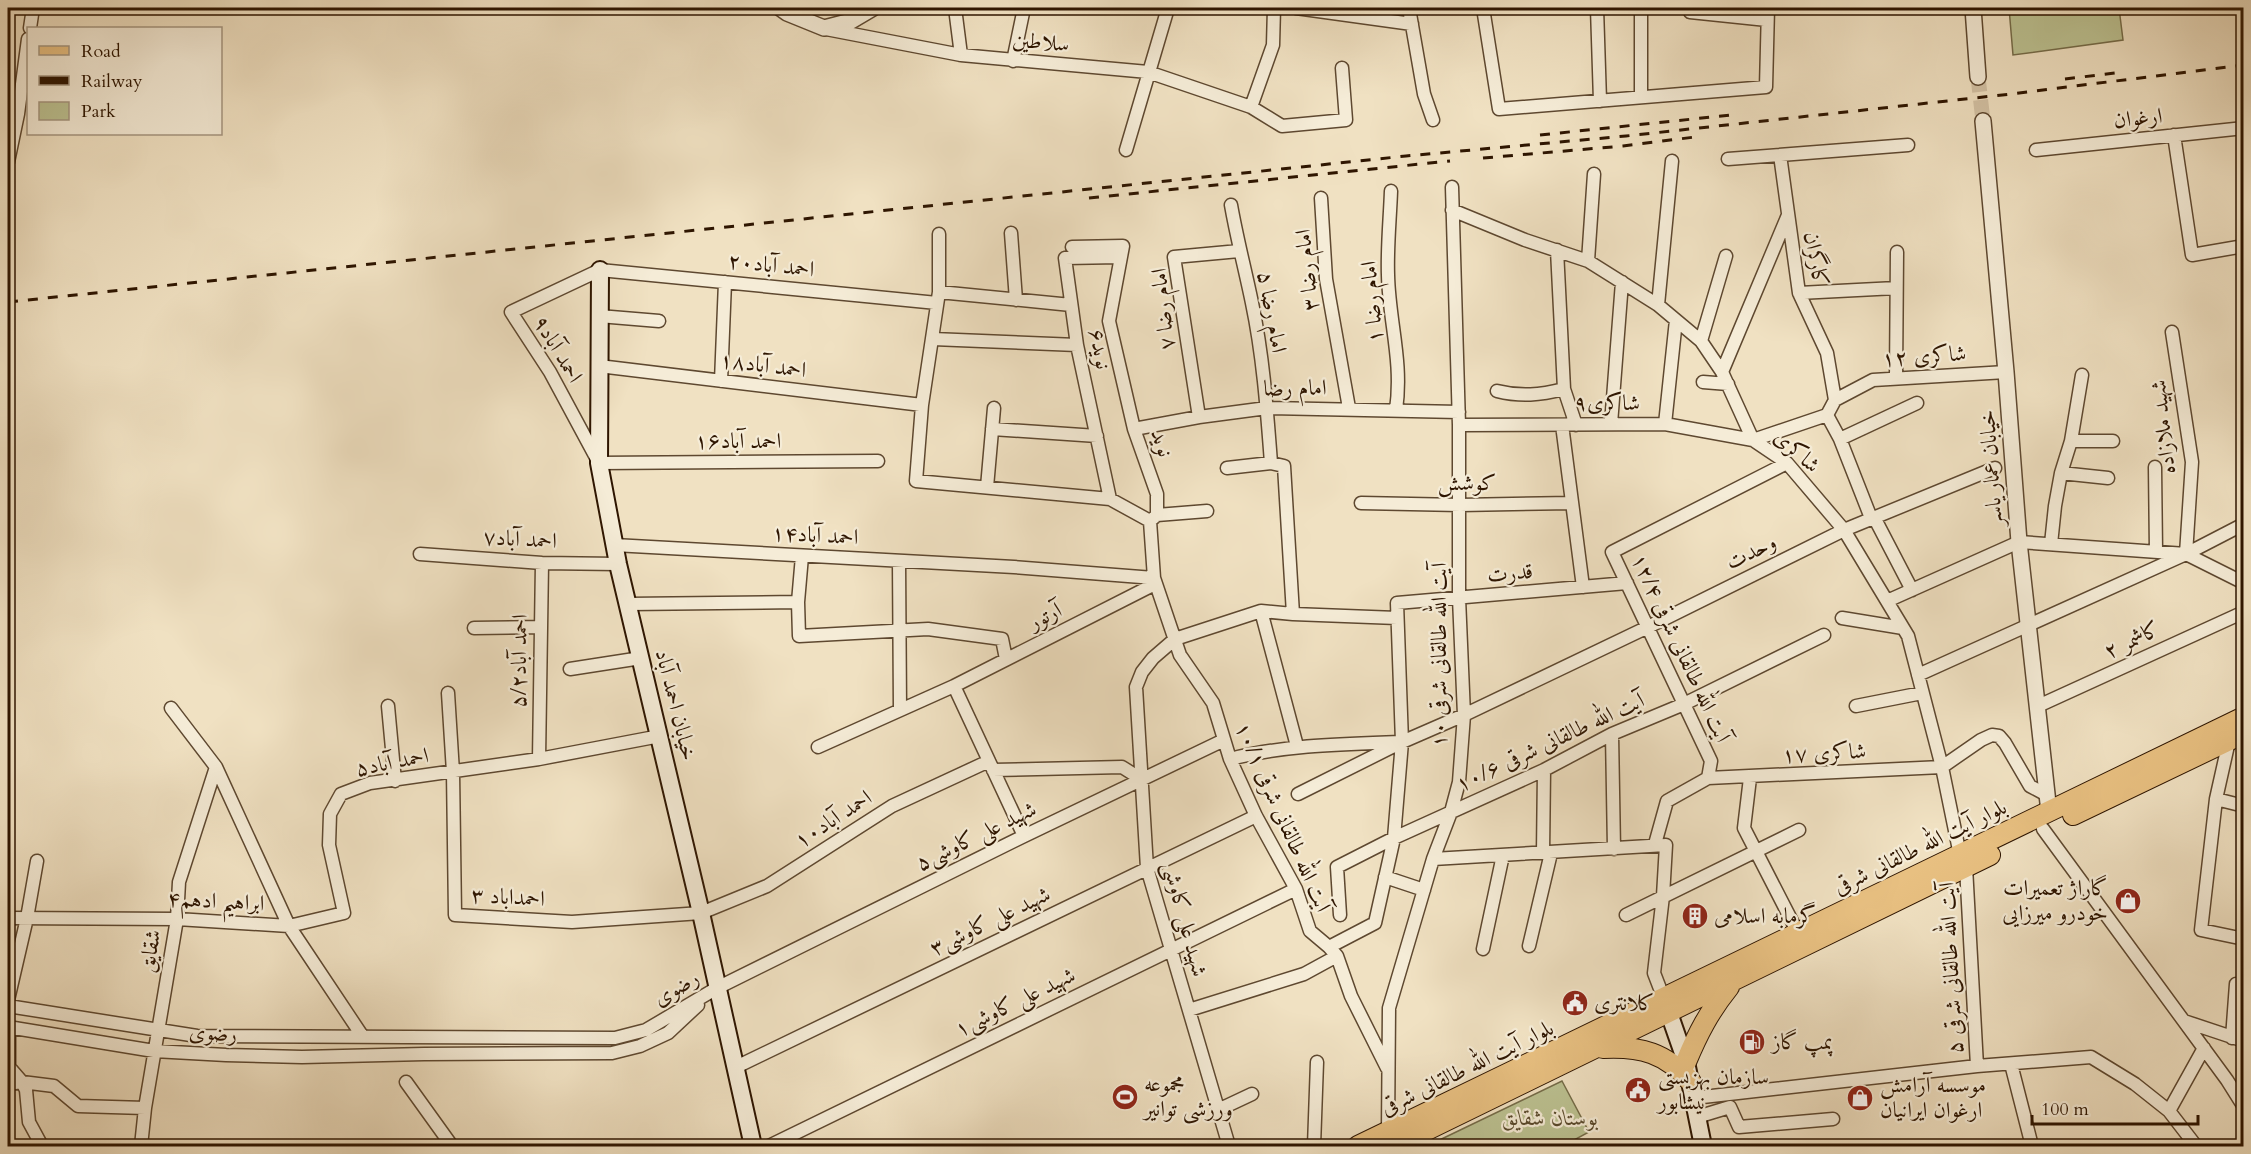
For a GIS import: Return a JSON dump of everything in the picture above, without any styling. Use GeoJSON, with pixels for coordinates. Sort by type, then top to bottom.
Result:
{"type":"FeatureCollection","features":[{"type":"Feature","properties":{"kind":"main road","name":"خیابان احمد آباد"},"geometry":{"type":"LineString","coordinates":[[600,270],[599,463],[618,564],[660,736],[753,1146]]}},
{"type":"Feature","properties":{"kind":"main road","name":"بلوار آیت الله طالقانی شرقی"},"geometry":{"type":"LineString","coordinates":[[1391,1139],[1666,1006],[1734,981],[1963,861],[2046,812],[2244,717]]}},
{"type":"Feature","properties":{"kind":"main road","name":"بلوار آیت الله طالقانی شرقی"},"geometry":{"type":"LineString","coordinates":[[2046,812],[2236,737]]}},
{"type":"Feature","properties":{"kind":"main road","name":"بلوار آیت الله طالقانی شرقی"},"geometry":{"type":"LineString","coordinates":[[1358,1146],[1391,1139],[1597,1048],[1666,1006],[1798,933],[1963,861]]}},
{"type":"Feature","properties":{"kind":"main road"},"geometry":{"type":"LineString","coordinates":[[1686,1062],[1711,1010],[1734,981]]}},
{"type":"Feature","properties":{"kind":"main road"},"geometry":{"type":"LineString","coordinates":[[1666,1006],[1686,1062],[1703,1146]]}},
{"type":"Feature","properties":{"kind":"main road"},"geometry":{"type":"LineString","coordinates":[[1597,1048],[1628,1048],[1650,1053],[1679,1068],[1693,1090]]}},
{"type":"Feature","properties":{"kind":"street"},"geometry":{"type":"LineString","coordinates":[[30,27],[33,8]]}},
{"type":"Feature","properties":{"kind":"street"},"geometry":{"type":"LineString","coordinates":[[780,8],[787,14],[824,28],[850,21],[873,8]]}},
{"type":"Feature","properties":{"kind":"street"},"geometry":{"type":"LineString","coordinates":[[955,8],[961,55]]}},
{"type":"Feature","properties":{"kind":"street"},"geometry":{"type":"LineString","coordinates":[[1013,61],[1024,8]]}},
{"type":"Feature","properties":{"kind":"street"},"geometry":{"type":"LineString","coordinates":[[1126,150],[1168,8]]}},
{"type":"Feature","properties":{"kind":"street"},"geometry":{"type":"LineString","coordinates":[[1251,106],[1273,45],[1274,8]]}},
{"type":"Feature","properties":{"kind":"street"},"geometry":{"type":"LineString","coordinates":[[1296,8],[1412,24]]}},
{"type":"Feature","properties":{"kind":"street"},"geometry":{"type":"LineString","coordinates":[[1409,8],[1424,94],[1433,120]]}},
{"type":"Feature","properties":{"kind":"street"},"geometry":{"type":"LineString","coordinates":[[1483,8],[1499,109],[1766,87],[1767,14],[1690,12]]}},
{"type":"Feature","properties":{"kind":"street"},"geometry":{"type":"LineString","coordinates":[[1597,8],[1600,100]]}},
{"type":"Feature","properties":{"kind":"street"},"geometry":{"type":"LineString","coordinates":[[1641,8],[1641,97]]}},
{"type":"Feature","properties":{"kind":"street"},"geometry":{"type":"LineString","coordinates":[[1973,8],[1978,76]]}},
{"type":"Feature","properties":{"kind":"street","name":"سلاطین"},"geometry":{"type":"LineString","coordinates":[[824,28],[961,55],[1148,72],[1251,106],[1282,126],[1346,120],[1342,68]]}},
{"type":"Feature","properties":{"kind":"street"},"geometry":{"type":"LineString","coordinates":[[8,162],[13,113],[27,44]]}},
{"type":"Feature","properties":{"kind":"street","name":"خیابان عمار یاسر"},"geometry":{"type":"LineString","coordinates":[[1983,120],[2019,542],[2038,706],[2046,812]]}},
{"type":"Feature","properties":{"kind":"street","name":"ارغوان"},"geometry":{"type":"LineString","coordinates":[[2036,150],[2244,128]]}},
{"type":"Feature","properties":{"kind":"street"},"geometry":{"type":"LineString","coordinates":[[2174,135],[2192,255],[2244,246]]}},
{"type":"Feature","properties":{"kind":"street"},"geometry":{"type":"LineString","coordinates":[[1728,159],[1908,145]]}},
{"type":"Feature","properties":{"kind":"street","name":"کارگران"},"geometry":{"type":"LineString","coordinates":[[1779,155],[1799,293],[1827,353],[1835,400]]}},
{"type":"Feature","properties":{"kind":"street"},"geometry":{"type":"LineString","coordinates":[[1658,305],[1672,161]]}},
{"type":"Feature","properties":{"kind":"street"},"geometry":{"type":"LineString","coordinates":[[1588,261],[1594,174]]}},
{"type":"Feature","properties":{"kind":"street","name":"آیت الله طالقانی شرقی ۱۰"},"geometry":{"type":"LineString","coordinates":[[1391,1139],[1389,1008],[1459,782],[1464,715],[1459,598],[1460,425],[1452,187]]}},
{"type":"Feature","properties":{"kind":"street","name":"امام رضا ۱"},"geometry":{"type":"LineString","coordinates":[[1391,191],[1388,274],[1399,364],[1400,386],[1396,410]]}},
{"type":"Feature","properties":{"kind":"street","name":"امام رضا ۳"},"geometry":{"type":"LineString","coordinates":[[1321,198],[1326,279],[1349,408]]}},
{"type":"Feature","properties":{"kind":"street","name":"امام رضا ۵"},"geometry":{"type":"LineString","coordinates":[[1231,204],[1239,251],[1253,304],[1267,408],[1271,463]]}},
{"type":"Feature","properties":{"kind":"street","name":"شاکری"},"geometry":{"type":"LineString","coordinates":[[1452,210],[1525,240],[1588,261],[1658,305],[1701,341],[1722,372],[1753,440],[1787,463],[1844,530],[1908,636],[1942,767],[1963,861]]}},
{"type":"Feature","properties":{"kind":"street"},"geometry":{"type":"LineString","coordinates":[[1722,372],[1788,215]]}},
{"type":"Feature","properties":{"kind":"street"},"geometry":{"type":"LineString","coordinates":[[1011,233],[1016,300]]}},
{"type":"Feature","properties":{"kind":"street"},"geometry":{"type":"LineString","coordinates":[[939,234],[938,297],[922,405],[916,481],[1110,499],[1153,518],[1208,511]]}},
{"type":"Feature","properties":{"kind":"street"},"geometry":{"type":"LineString","coordinates":[[1072,247],[1123,246],[1119,256]]}},
{"type":"Feature","properties":{"kind":"street"},"geometry":{"type":"LineString","coordinates":[[1557,250],[1564,389],[1576,424]]}},
{"type":"Feature","properties":{"kind":"street","name":"امام رضا ۷"},"geometry":{"type":"LineString","coordinates":[[1199,417],[1174,257],[1239,251]]}},
{"type":"Feature","properties":{"kind":"street"},"geometry":{"type":"LineString","coordinates":[[1896,379],[1897,252]]}},
{"type":"Feature","properties":{"kind":"street","name":"نوید۶"},"geometry":{"type":"LineString","coordinates":[[1110,499],[1077,345],[1065,258],[1119,256]]}},
{"type":"Feature","properties":{"kind":"street","name":"نوید"},"geometry":{"type":"LineString","coordinates":[[1119,256],[1109,321],[1134,429],[1157,494],[1153,518],[1154,581],[1175,639]]}},
{"type":"Feature","properties":{"kind":"street"},"geometry":{"type":"LineString","coordinates":[[1701,341],[1726,256]]}},
{"type":"Feature","properties":{"kind":"street","name":"احمد آباد۲۰"},"geometry":{"type":"LineString","coordinates":[[600,270],[725,282],[1071,305]]}},
{"type":"Feature","properties":{"kind":"street","name":"احمد آباد۹"},"geometry":{"type":"LineString","coordinates":[[599,463],[549,372],[511,312],[600,270]]}},
{"type":"Feature","properties":{"kind":"street"},"geometry":{"type":"LineString","coordinates":[[721,381],[725,282]]}},
{"type":"Feature","properties":{"kind":"street"},"geometry":{"type":"LineString","coordinates":[[1611,424],[1622,282]]}},
{"type":"Feature","properties":{"kind":"street"},"geometry":{"type":"LineString","coordinates":[[1799,293],[1896,288]]}},
{"type":"Feature","properties":{"kind":"street"},"geometry":{"type":"LineString","coordinates":[[600,316],[659,321]]}},
{"type":"Feature","properties":{"kind":"street"},"geometry":{"type":"LineString","coordinates":[[1665,424],[1676,320]]}},
{"type":"Feature","properties":{"kind":"street","name":"شهید ملازاده"},"geometry":{"type":"LineString","coordinates":[[2172,332],[2192,462],[2186,554]]}},
{"type":"Feature","properties":{"kind":"street"},"geometry":{"type":"LineString","coordinates":[[933,339],[1077,345]]}},
{"type":"Feature","properties":{"kind":"street","name":"احمد آباد۱۸"},"geometry":{"type":"LineString","coordinates":[[599,366],[922,405]]}},
{"type":"Feature","properties":{"kind":"street","name":"شاکری ۱۲"},"geometry":{"type":"LineString","coordinates":[[1835,400],[1873,380],[2006,372]]}},
{"type":"Feature","properties":{"kind":"street"},"geometry":{"type":"LineString","coordinates":[[2051,544],[2061,473],[2071,441],[2082,375]]}},
{"type":"Feature","properties":{"kind":"street"},"geometry":{"type":"LineString","coordinates":[[1703,382],[1728,384]]}},
{"type":"Feature","properties":{"kind":"street"},"geometry":{"type":"LineString","coordinates":[[1497,391],[1516,396],[1564,389]]}},
{"type":"Feature","properties":{"kind":"street"},"geometry":{"type":"LineString","coordinates":[[1753,440],[1827,415],[1835,400]]}},
{"type":"Feature","properties":{"kind":"street"},"geometry":{"type":"LineString","coordinates":[[1840,439],[1917,403]]}},
{"type":"Feature","properties":{"kind":"street"},"geometry":{"type":"LineString","coordinates":[[987,487],[994,408]]}},
{"type":"Feature","properties":{"kind":"street","name":"امام رضا"},"geometry":{"type":"LineString","coordinates":[[1134,429],[1267,408],[1458,412]]}},
{"type":"Feature","properties":{"kind":"street"},"geometry":{"type":"LineString","coordinates":[[1827,415],[1840,439],[1872,517],[1912,590]]}},
{"type":"Feature","properties":{"kind":"street"},"geometry":{"type":"LineString","coordinates":[[1562,424],[1583,587]]}},
{"type":"Feature","properties":{"kind":"street","name":"شاکری۹"},"geometry":{"type":"LineString","coordinates":[[1460,425],[1665,424],[1753,440]]}},
{"type":"Feature","properties":{"kind":"street"},"geometry":{"type":"LineString","coordinates":[[992,429],[1097,436]]}},
{"type":"Feature","properties":{"kind":"street"},"geometry":{"type":"LineString","coordinates":[[2071,441],[2113,441]]}},
{"type":"Feature","properties":{"kind":"street","name":"احمد آباد۱۶"},"geometry":{"type":"LineString","coordinates":[[599,463],[878,461]]}},
{"type":"Feature","properties":{"kind":"street"},"geometry":{"type":"LineString","coordinates":[[1227,468],[1271,463],[1284,466],[1293,614]]}},
{"type":"Feature","properties":{"kind":"street","name":"آیت الله طالقانی شرقی ۱۲/۴"},"geometry":{"type":"LineString","coordinates":[[1655,844],[1667,801],[1708,778],[1711,761],[1612,552],[1787,463]]}},
{"type":"Feature","properties":{"kind":"street"},"geometry":{"type":"LineString","coordinates":[[2155,467],[2156,552]]}},
{"type":"Feature","properties":{"kind":"street","name":"وحدت"},"geometry":{"type":"LineString","coordinates":[[1298,794],[1402,742],[1648,627],[1844,530],[1995,468]]}},
{"type":"Feature","properties":{"kind":"street"},"geometry":{"type":"LineString","coordinates":[[2061,473],[2108,478]]}},
{"type":"Feature","properties":{"kind":"street","name":"کوشش"},"geometry":{"type":"LineString","coordinates":[[1361,503],[1461,505],[1572,503]]}},
{"type":"Feature","properties":{"kind":"street"},"geometry":{"type":"LineString","coordinates":[[1918,675],[2186,554],[2244,524]]}},
{"type":"Feature","properties":{"kind":"street"},"geometry":{"type":"LineString","coordinates":[[1887,601],[2019,542],[2186,554],[2244,583]]}},
{"type":"Feature","properties":{"kind":"street","name":"احمد آباد۱۴"},"geometry":{"type":"LineString","coordinates":[[614,545],[1014,567],[1154,581]]}},
{"type":"Feature","properties":{"kind":"street","name":"احمد آباد۷"},"geometry":{"type":"LineString","coordinates":[[420,554],[542,563],[618,564]]}},
{"type":"Feature","properties":{"kind":"street"},"geometry":{"type":"LineString","coordinates":[[802,556],[798,602],[799,636],[928,630],[1002,639],[1006,659]]}},
{"type":"Feature","properties":{"kind":"street"},"geometry":{"type":"LineString","coordinates":[[899,561],[900,710]]}},
{"type":"Feature","properties":{"kind":"street","name":"احمد آباد۵/۲"},"geometry":{"type":"LineString","coordinates":[[539,759],[542,563]]}},
{"type":"Feature","properties":{"kind":"street","name":"آرتور"},"geometry":{"type":"LineString","coordinates":[[818,747],[954,686],[1154,581]]}},
{"type":"Feature","properties":{"kind":"street","name":"قدرت"},"geometry":{"type":"LineString","coordinates":[[1397,618],[1397,603],[1627,583]]}},
{"type":"Feature","properties":{"kind":"street"},"geometry":{"type":"LineString","coordinates":[[628,604],[798,602]]}},
{"type":"Feature","properties":{"kind":"street"},"geometry":{"type":"LineString","coordinates":[[1262,611],[1297,746]]}},
{"type":"Feature","properties":{"kind":"street"},"geometry":{"type":"LineString","coordinates":[[1175,639],[1262,611],[1397,618],[1402,742],[1394,838],[1376,923],[1304,974],[1189,1010]]}},
{"type":"Feature","properties":{"kind":"street","name":"کاشمر ۲"},"geometry":{"type":"LineString","coordinates":[[2038,706],[2244,612]]}},
{"type":"Feature","properties":{"kind":"street"},"geometry":{"type":"LineString","coordinates":[[1842,618],[1903,628]]}},
{"type":"Feature","properties":{"kind":"street"},"geometry":{"type":"LineString","coordinates":[[474,628],[540,627]]}},
{"type":"Feature","properties":{"kind":"street","name":"آیت الله طالقانی شرقی ۱۰/۶"},"geometry":{"type":"LineString","coordinates":[[1340,915],[1337,867],[1394,838],[1544,770],[1612,734],[1684,704],[1824,635]]}},
{"type":"Feature","properties":{"kind":"street","name":"آیت الله طالقانی شرقی ۱۰/۱"},"geometry":{"type":"LineString","coordinates":[[1175,639],[1180,655],[1213,703],[1230,759],[1256,816],[1296,889],[1310,931],[1333,952],[1351,996],[1389,1072]]}},
{"type":"Feature","properties":{"kind":"street","name":"شهید علی کاوشی"},"geometry":{"type":"LineString","coordinates":[[1175,639],[1153,658],[1142,672],[1136,687],[1147,868],[1229,1146]]}},
{"type":"Feature","properties":{"kind":"street"},"geometry":{"type":"LineString","coordinates":[[570,669],[641,658]]}},
{"type":"Feature","properties":{"kind":"street"},"geometry":{"type":"LineString","coordinates":[[954,686],[1024,836]]}},
{"type":"Feature","properties":{"kind":"street"},"geometry":{"type":"LineString","coordinates":[[448,693],[453,772]]}},
{"type":"Feature","properties":{"kind":"street"},"geometry":{"type":"LineString","coordinates":[[1856,706],[1922,693]]}},
{"type":"Feature","properties":{"kind":"street"},"geometry":{"type":"LineString","coordinates":[[388,706],[395,781]]}},
{"type":"Feature","properties":{"kind":"street"},"geometry":{"type":"LineString","coordinates":[[171,708],[216,767],[289,926]]}},
{"type":"Feature","properties":{"kind":"street"},"geometry":{"type":"LineString","coordinates":[[1612,734],[1614,849]]}},
{"type":"Feature","properties":{"kind":"street"},"geometry":{"type":"LineString","coordinates":[[1942,767],[1981,740],[1996,735],[2006,743],[2023,778],[2184,1021],[2244,1107]]}},
{"type":"Feature","properties":{"kind":"street","name":"احمد آباد۵"},"geometry":{"type":"LineString","coordinates":[[289,926],[344,913],[329,845],[330,814],[341,794],[370,783],[539,759],[660,736]]}},
{"type":"Feature","properties":{"kind":"street"},"geometry":{"type":"LineString","coordinates":[[2236,737],[2216,799],[2201,930],[2244,939]]}},
{"type":"Feature","properties":{"kind":"street","name":"شهید علی کاوشی۵"},"geometry":{"type":"LineString","coordinates":[[717,988],[1224,740]]}},
{"type":"Feature","properties":{"kind":"street"},"geometry":{"type":"LineString","coordinates":[[1230,759],[1264,750],[1297,746],[1402,742]]}},
{"type":"Feature","properties":{"kind":"street"},"geometry":{"type":"LineString","coordinates":[[991,765],[1122,767],[1142,779]]}},
{"type":"Feature","properties":{"kind":"street","name":"احمد آباد۱۰"},"geometry":{"type":"LineString","coordinates":[[701,913],[767,886],[892,806],[991,765]]}},
{"type":"Feature","properties":{"kind":"street","name":"شقایق"},"geometry":{"type":"LineString","coordinates":[[141,1145],[154,1051],[177,919],[179,882],[216,767]]}},
{"type":"Feature","properties":{"kind":"street","name":"شاکری ۱۷"},"geometry":{"type":"LineString","coordinates":[[1708,778],[1750,778],[1942,767]]}},
{"type":"Feature","properties":{"kind":"street"},"geometry":{"type":"LineString","coordinates":[[1529,946],[1547,853],[1544,770]]}},
{"type":"Feature","properties":{"kind":"street","name":"احمداباد ۳"},"geometry":{"type":"LineString","coordinates":[[453,772],[455,915],[572,921],[701,913]]}},
{"type":"Feature","properties":{"kind":"street"},"geometry":{"type":"LineString","coordinates":[[1750,778],[1744,828],[1798,933]]}},
{"type":"Feature","properties":{"kind":"street"},"geometry":{"type":"LineString","coordinates":[[2216,799],[2244,806]]}},
{"type":"Feature","properties":{"kind":"street","name":"شهید علی کاوشی۳"},"geometry":{"type":"LineString","coordinates":[[734,1068],[1256,816]]}},
{"type":"Feature","properties":{"kind":"street"},"geometry":{"type":"LineString","coordinates":[[1626,915],[1800,830]]}},
{"type":"Feature","properties":{"kind":"street"},"geometry":{"type":"LineString","coordinates":[[1434,859],[1666,845],[1664,896],[1654,974],[1666,1006]]}},
{"type":"Feature","properties":{"kind":"street"},"geometry":{"type":"LineString","coordinates":[[1483,950],[1503,855]]}},
{"type":"Feature","properties":{"kind":"street"},"geometry":{"type":"LineString","coordinates":[[8,1000],[27,918],[37,861]]}},
{"type":"Feature","properties":{"kind":"street","name":"آیت الله طالقانی شرقی ۵"},"geometry":{"type":"LineString","coordinates":[[1963,861],[1977,1066]]}},
{"type":"Feature","properties":{"kind":"street"},"geometry":{"type":"LineString","coordinates":[[1386,876],[1424,890]]}},
{"type":"Feature","properties":{"kind":"street","name":"شهید علی کاوشی۱"},"geometry":{"type":"LineString","coordinates":[[769,1146],[1296,889]]}},
{"type":"Feature","properties":{"kind":"street","name":"ابراهیم ادهم۴"},"geometry":{"type":"LineString","coordinates":[[8,918],[177,919],[289,926],[363,1037]]}},
{"type":"Feature","properties":{"kind":"street"},"geometry":{"type":"LineString","coordinates":[[2184,1021],[2238,1039],[2236,984]]}},
{"type":"Feature","properties":{"kind":"street","name":"رضوی"},"geometry":{"type":"LineString","coordinates":[[8,1006],[197,1036],[615,1038],[646,1030],[717,988]]}},
{"type":"Feature","properties":{"kind":"street","name":"رضوی"},"geometry":{"type":"LineString","coordinates":[[8,1027],[154,1051],[302,1057],[612,1053],[639,1046],[668,1033],[717,988]]}},
{"type":"Feature","properties":{"kind":"street"},"geometry":{"type":"LineString","coordinates":[[8,1027],[9,1067],[27,1090],[29,1122],[42,1146]]}},
{"type":"Feature","properties":{"kind":"street"},"geometry":{"type":"LineString","coordinates":[[2169,1111],[2204,1048]]}},
{"type":"Feature","properties":{"kind":"street"},"geometry":{"type":"LineString","coordinates":[[1693,1090],[2091,1057],[2135,1084],[2169,1111],[2196,1146]]}},
{"type":"Feature","properties":{"kind":"street"},"geometry":{"type":"LineString","coordinates":[[1314,1146],[1317,1062]]}},
{"type":"Feature","properties":{"kind":"street"},"geometry":{"type":"LineString","coordinates":[[2011,1064],[2032,1146]]}},
{"type":"Feature","properties":{"kind":"street"},"geometry":{"type":"LineString","coordinates":[[8,1084],[22,1082],[54,1086],[78,1106],[145,1108]]}},
{"type":"Feature","properties":{"kind":"street"},"geometry":{"type":"LineString","coordinates":[[406,1082],[452,1146]]}},
{"type":"Feature","properties":{"kind":"street"},"geometry":{"type":"LineString","coordinates":[[1218,1110],[1252,1094]]}},
{"type":"Feature","properties":{"kind":"street"},"geometry":{"type":"LineString","coordinates":[[1697,1117],[1730,1107],[1739,1127],[1833,1119]]}},
{"type":"Feature","properties":{"kind":"street"},"geometry":{"type":"LineString","coordinates":[[141,1145],[154,1146]]}},
{"type":"Feature","properties":{"kind":"green space"},"geometry":{"type":"Polygon","coordinates":[[[2009,8],[2119,8],[2123,40],[2013,55],[2009,8]]]}},
{"type":"Feature","properties":{"kind":"green space","name":"بوستان شقایق"},"geometry":{"type":"Polygon","coordinates":[[[1562,1081],[1589,1132],[1572,1141],[1574,1146],[1427,1146],[1562,1081]]]}},
{"type":"Feature","properties":{"kind":"tunnel"},"geometry":{"type":"LineString","coordinates":[[1978,77],[1983,121]]}},
{"type":"Feature","properties":{"kind":"railway"},"geometry":{"type":"LineString","coordinates":[[8,302],[1406,156],[1626,136],[2011,94],[2244,65]]}},
{"type":"Feature","properties":{"kind":"railway"},"geometry":{"type":"LineString","coordinates":[[2065,79],[2115,73]]}},
{"type":"Feature","properties":{"kind":"railway"},"geometry":{"type":"LineString","coordinates":[[1540,135],[1731,115]]}},
{"type":"Feature","properties":{"kind":"railway"},"geometry":{"type":"LineString","coordinates":[[1483,158],[1623,146],[1695,137]]}},
{"type":"Feature","properties":{"kind":"railway"},"geometry":{"type":"LineString","coordinates":[[1089,198],[1450,161]]}},
{"type":"Feature","properties":{"kind":"place","name":"گاراژ تعمیرات خودرو میرزایی"},"geometry":{"type":"Point","coordinates":[2128,901]}},
{"type":"Feature","properties":{"kind":"place","name":"گرمابه اسلامی"},"geometry":{"type":"Point","coordinates":[1695,916]}},
{"type":"Feature","properties":{"kind":"place","name":"کلانتری"},"geometry":{"type":"Point","coordinates":[1575,1003]}},
{"type":"Feature","properties":{"kind":"place","name":"پمپ گاز"},"geometry":{"type":"Point","coordinates":[1752,1042]}},
{"type":"Feature","properties":{"kind":"place","name":"سازمان بهزیستی نیشابور"},"geometry":{"type":"Point","coordinates":[1638,1090]}},
{"type":"Feature","properties":{"kind":"place","name":"مجموعه ورزشی توانیر"},"geometry":{"type":"Point","coordinates":[1125,1097]}},
{"type":"Feature","properties":{"kind":"place","name":"موسسه آرامش ارغوان ایرانیان"},"geometry":{"type":"Point","coordinates":[1860,1098]}}]}
